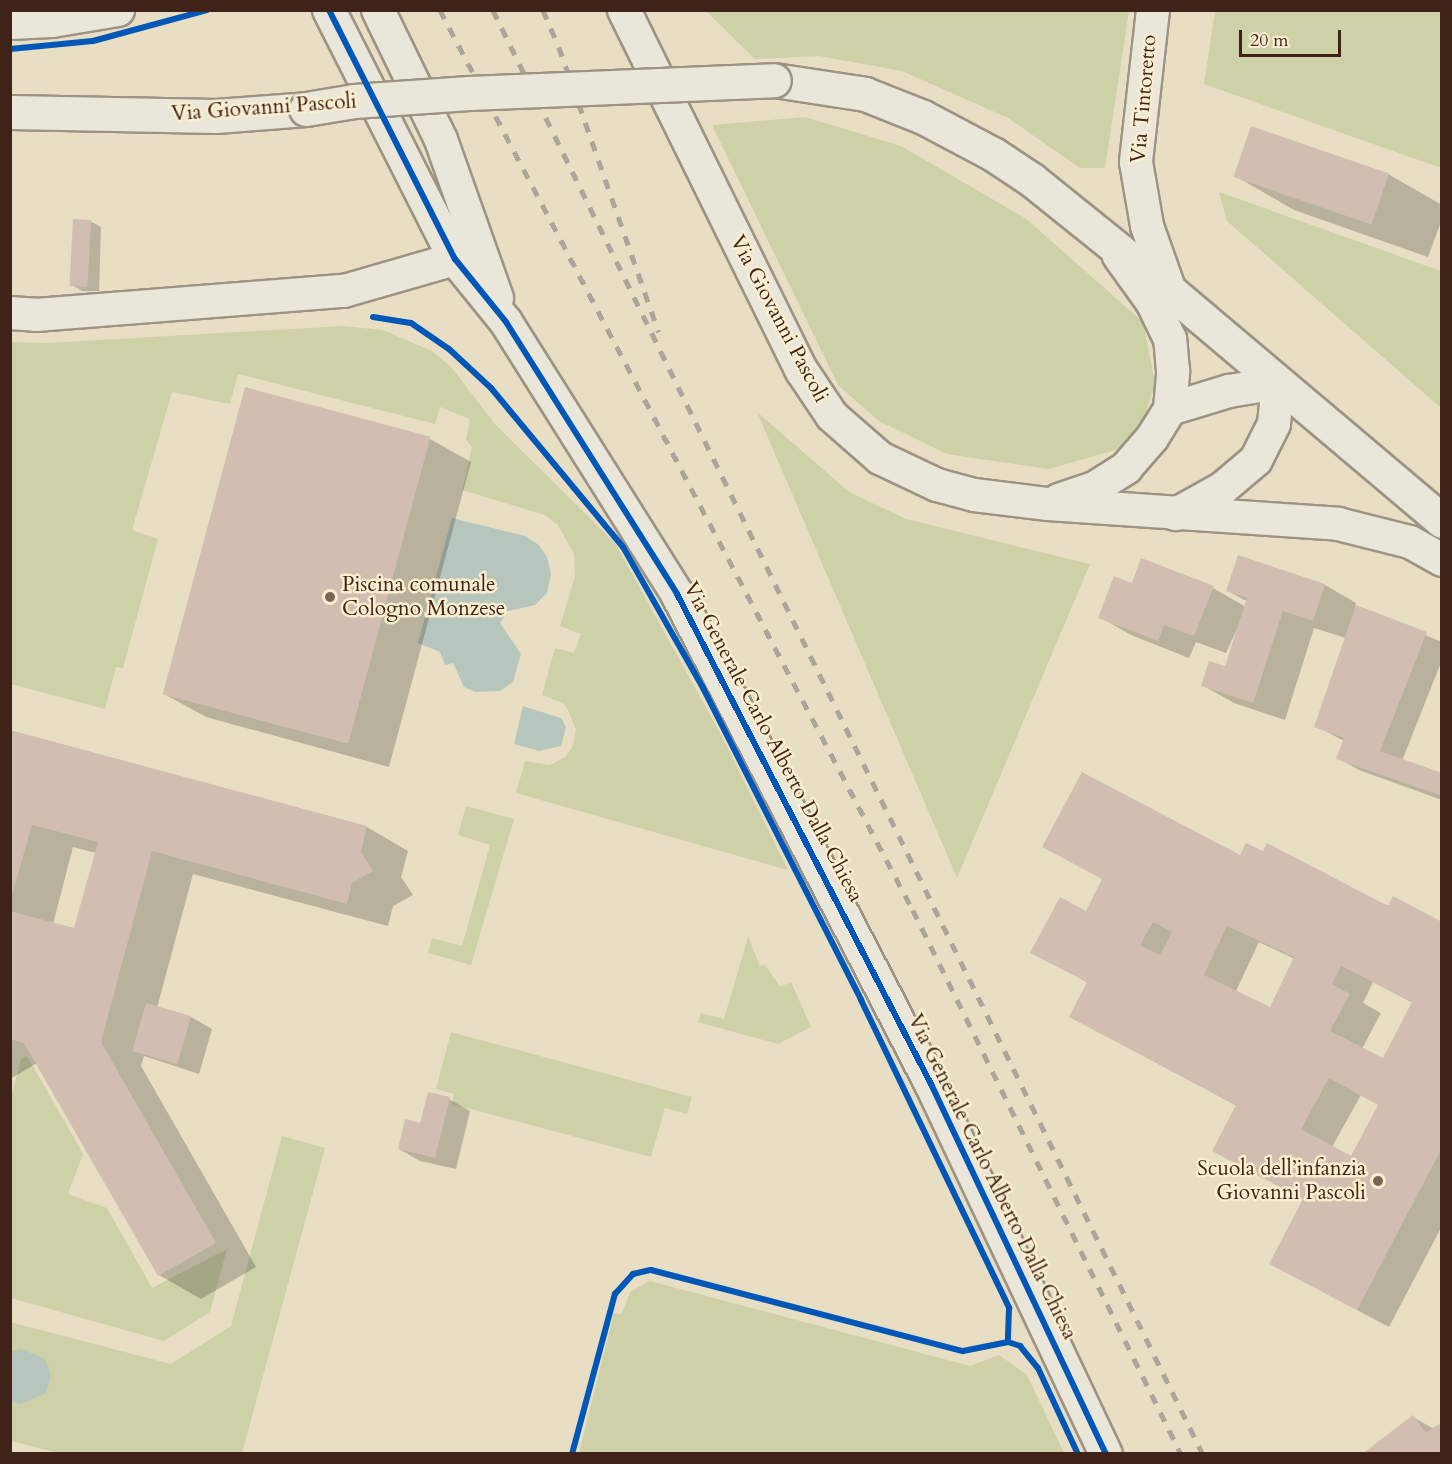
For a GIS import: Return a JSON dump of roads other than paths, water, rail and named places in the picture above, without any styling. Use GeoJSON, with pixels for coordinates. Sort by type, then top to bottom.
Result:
{"type":"FeatureCollection","features":[{"type":"Feature","properties":{"kind":"street"},"geometry":{"type":"LineString","coordinates":[[10,23],[52,21],[118,10]]}},
{"type":"Feature","properties":{"kind":"street","name":"Via Generale Carlo Alberto Dalla Chiesa"},"geometry":{"type":"LineString","coordinates":[[329,10],[455,259],[506,322],[677,594],[931,1084],[1106,1454]]}},
{"type":"Feature","properties":{"kind":"street","name":"Via Generale Carlo Alberto Dalla Chiesa"},"geometry":{"type":"LineString","coordinates":[[378,10],[441,140],[506,322]]}},
{"type":"Feature","properties":{"kind":"street","name":"Via Giovanni Pascoli"},"geometry":{"type":"LineString","coordinates":[[624,10],[787,343],[832,416],[880,458],[937,485],[974,495],[1048,504],[1338,524],[1410,542],[1442,560]]}},
{"type":"Feature","properties":{"kind":"street","name":"Via Tintoretto"},"geometry":{"type":"LineString","coordinates":[[1153,10],[1136,162],[1147,226],[1170,291]]}},
{"type":"Feature","properties":{"kind":"street","name":"Via Giovanni Pascoli"},"geometry":{"type":"LineString","coordinates":[[10,112],[216,116],[306,110],[354,101],[470,93],[774,80],[865,94],[945,127],[1032,180],[1170,291],[1442,521]]}},
{"type":"Feature","properties":{"kind":"street"},"geometry":{"type":"LineString","coordinates":[[10,313],[36,315],[344,291],[455,259],[471,226]]}},
{"type":"Feature","properties":{"kind":"street"},"geometry":{"type":"LineString","coordinates":[[1048,504],[1096,487],[1126,468],[1170,409],[1173,371],[1170,339],[1152,303],[1108,241]]}},
{"type":"Feature","properties":{"kind":"street"},"geometry":{"type":"LineString","coordinates":[[1170,409],[1228,391],[1278,383],[1274,424],[1256,460],[1223,488],[1176,514]]}},
{"type":"Feature","properties":{"kind":"railway"},"geometry":{"type":"LineString","coordinates":[[440,10],[913,910],[1181,1454]]}},
{"type":"Feature","properties":{"kind":"railway"},"geometry":{"type":"LineString","coordinates":[[493,10],[1203,1454]]}},
{"type":"Feature","properties":{"kind":"railway"},"geometry":{"type":"LineString","coordinates":[[543,10],[559,47],[659,332]]}},
{"type":"Feature","properties":{"kind":"place","name":"Piscina comunale Cologno Monzese"},"geometry":{"type":"Point","coordinates":[330,597]}},
{"type":"Feature","properties":{"kind":"place","name":"Scuola dell’infanzia Giovanni Pascoli"},"geometry":{"type":"Point","coordinates":[1378,1181]}}]}
